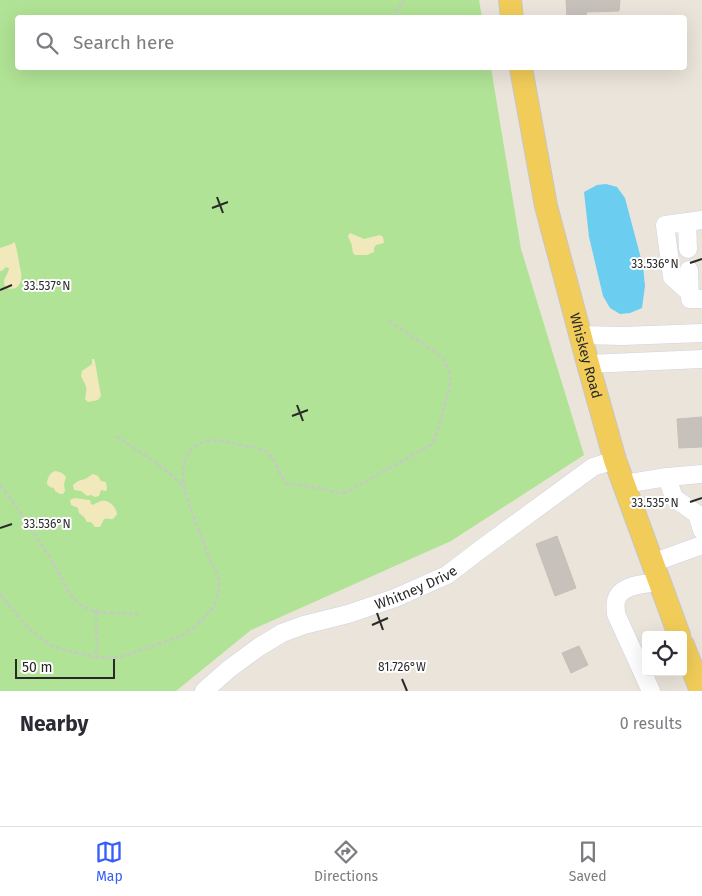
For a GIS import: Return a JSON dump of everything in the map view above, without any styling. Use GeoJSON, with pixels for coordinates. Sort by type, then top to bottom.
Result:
{"type":"FeatureCollection","features":[{"type":"Feature","properties":{"kind":"main road"},"geometry":{"type":"LineString","coordinates":[[510,0],[512,15]]}},
{"type":"Feature","properties":{"kind":"main road","name":"Whiskey Road"},"geometry":{"type":"LineString","coordinates":[[521,70],[546,206],[588,364],[615,460],[678,631]]}},
{"type":"Feature","properties":{"kind":"main road"},"geometry":{"type":"LineString","coordinates":[[687,655],[701,691]]}},
{"type":"Feature","properties":{"kind":"street"},"geometry":{"type":"LineString","coordinates":[[688,249],[695,221],[665,226],[672,277],[696,295]]}},
{"type":"Feature","properties":{"kind":"street"},"geometry":{"type":"LineString","coordinates":[[688,270],[696,295]]}},
{"type":"Feature","properties":{"kind":"street"},"geometry":{"type":"LineString","coordinates":[[580,335],[623,336],[702,333]]}},
{"type":"Feature","properties":{"kind":"street"},"geometry":{"type":"LineString","coordinates":[[588,364],[702,359]]}},
{"type":"Feature","properties":{"kind":"street","name":"Whitney Drive"},"geometry":{"type":"LineString","coordinates":[[204,691],[236,664],[282,633],[395,598],[447,575],[594,467],[615,460]]}},
{"type":"Feature","properties":{"kind":"street"},"geometry":{"type":"LineString","coordinates":[[624,484],[702,474]]}},
{"type":"Feature","properties":{"kind":"street"},"geometry":{"type":"LineString","coordinates":[[667,477],[674,498],[697,514],[702,530]]}},
{"type":"Feature","properties":{"kind":"street"},"geometry":{"type":"LineString","coordinates":[[651,691],[616,614],[615,602],[620,593],[702,545]]}},
{"type":"Feature","properties":{"kind":"path"},"geometry":{"type":"LineString","coordinates":[[394,15],[404,0]]}},
{"type":"Feature","properties":{"kind":"path"},"geometry":{"type":"LineString","coordinates":[[0,594],[37,636],[59,648],[95,657],[113,658],[124,656],[181,636],[195,627],[213,608],[219,592],[216,570],[211,562],[186,498],[184,487],[184,464],[188,454],[197,444],[210,440],[222,441],[265,451],[272,457],[281,477],[286,483],[321,488],[340,494],[347,492],[432,444],[437,435],[449,390],[450,379],[448,370],[444,361],[435,353],[389,321]]}},
{"type":"Feature","properties":{"kind":"path"},"geometry":{"type":"LineString","coordinates":[[116,436],[168,472],[184,487]]}},
{"type":"Feature","properties":{"kind":"path"},"geometry":{"type":"LineString","coordinates":[[0,485],[54,564],[69,594],[78,603],[96,612],[138,615]]}},
{"type":"Feature","properties":{"kind":"path"},"geometry":{"type":"LineString","coordinates":[[95,657],[97,640],[96,612]]}},
{"type":"Feature","properties":{"kind":"green space"},"geometry":{"type":"Polygon","coordinates":[[[0,0],[479,0],[482,15],[15,15],[15,70],[491,70],[521,249],[584,455],[451,541],[251,630],[176,691],[0,691],[0,0]]]}},
{"type":"Feature","properties":{"kind":"sand"},"geometry":{"type":"Polygon","coordinates":[[[350,233],[364,239],[380,235],[383,237],[384,243],[376,245],[374,252],[367,255],[355,255],[348,236],[350,233]]]}},
{"type":"Feature","properties":{"kind":"sand"},"geometry":{"type":"Polygon","coordinates":[[[14,242],[21,279],[17,287],[10,289],[4,285],[9,268],[6,267],[0,271],[0,248],[14,242]]]}},
{"type":"Feature","properties":{"kind":"sand"},"geometry":{"type":"Polygon","coordinates":[[[92,359],[95,362],[101,396],[98,400],[88,402],[85,399],[86,386],[81,376],[82,371],[92,364],[92,359]]]}},
{"type":"Feature","properties":{"kind":"sand"},"geometry":{"type":"Polygon","coordinates":[[[56,471],[66,477],[63,494],[55,491],[54,488],[47,484],[49,476],[56,471]]]}},
{"type":"Feature","properties":{"kind":"sand"},"geometry":{"type":"Polygon","coordinates":[[[93,474],[98,476],[101,481],[106,482],[106,491],[101,490],[99,496],[95,497],[87,496],[81,491],[74,490],[73,485],[93,474]]]}},
{"type":"Feature","properties":{"kind":"sand"},"geometry":{"type":"Polygon","coordinates":[[[74,498],[90,500],[93,505],[101,501],[107,501],[114,506],[117,514],[113,519],[104,519],[100,527],[95,527],[91,522],[87,522],[79,513],[78,508],[71,505],[70,500],[74,498]]]}},
{"type":"Feature","properties":{"kind":"water"},"geometry":{"type":"Polygon","coordinates":[[[606,184],[617,187],[625,198],[643,266],[645,286],[642,308],[630,313],[620,314],[610,308],[603,296],[589,237],[584,192],[597,185],[606,184]]]}},
{"type":"Feature","properties":{"kind":"building"},"geometry":{"type":"Polygon","coordinates":[[[566,0],[620,0],[619,11],[586,12],[586,15],[567,15],[566,0]]]}},
{"type":"Feature","properties":{"kind":"building"},"geometry":{"type":"Polygon","coordinates":[[[702,417],[702,447],[679,448],[677,419],[702,417]]]}},
{"type":"Feature","properties":{"kind":"building"},"geometry":{"type":"Polygon","coordinates":[[[557,536],[576,588],[555,596],[536,544],[557,536]]]}},
{"type":"Feature","properties":{"kind":"building"},"geometry":{"type":"Polygon","coordinates":[[[579,646],[588,665],[571,673],[562,653],[579,646]]]}}]}
